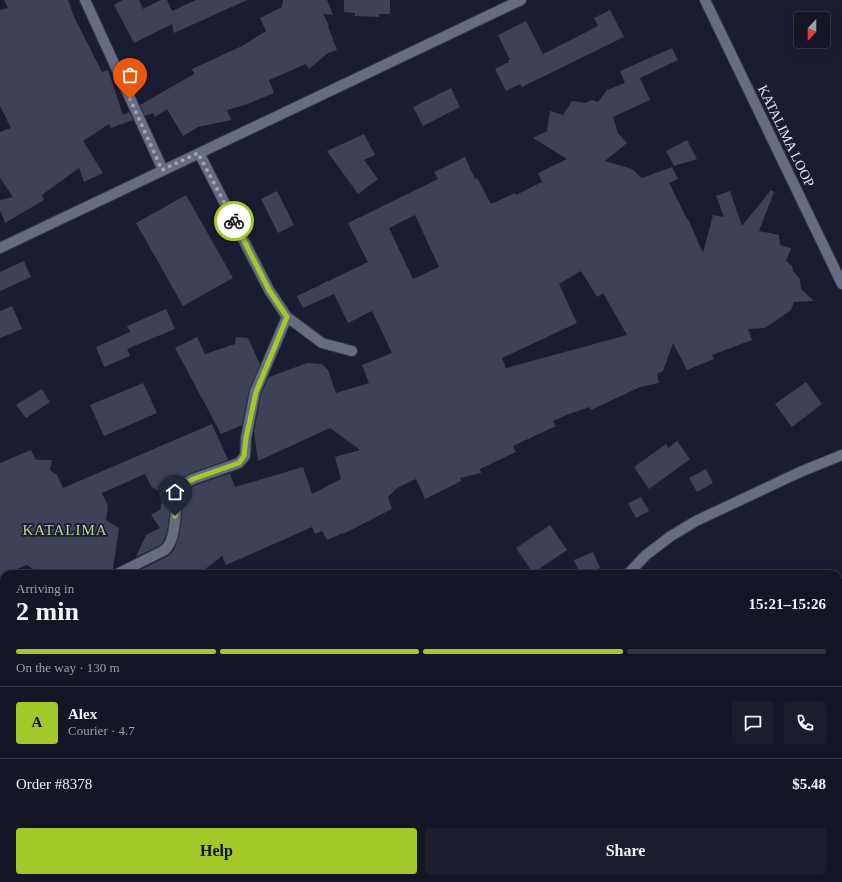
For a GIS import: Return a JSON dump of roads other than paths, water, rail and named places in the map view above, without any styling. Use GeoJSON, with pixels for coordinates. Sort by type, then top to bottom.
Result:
{"type":"FeatureCollection","features":[{"type":"Feature","properties":{"kind":"street"},"geometry":{"type":"LineString","coordinates":[[85,0],[162,170]]}},
{"type":"Feature","properties":{"kind":"street"},"geometry":{"type":"LineString","coordinates":[[0,248],[521,0]]}},
{"type":"Feature","properties":{"kind":"street","name":"KATALIMA LOOP"},"geometry":{"type":"LineString","coordinates":[[706,0],[842,284]]}},
{"type":"Feature","properties":{"kind":"street"},"geometry":{"type":"LineString","coordinates":[[198,153],[269,290],[287,317],[322,343],[352,351]]}},
{"type":"Feature","properties":{"kind":"street"},"geometry":{"type":"LineString","coordinates":[[125,570],[165,550],[170,545],[182,485],[193,479],[239,463],[244,456],[246,438],[256,392],[287,317]]}},
{"type":"Feature","properties":{"kind":"street"},"geometry":{"type":"LineString","coordinates":[[632,570],[646,556],[671,536],[696,521],[800,472],[842,455]]}},
{"type":"Feature","properties":{"kind":"district","name":"KATALIMA"},"geometry":{"type":"Point","coordinates":[65,530]}}]}
